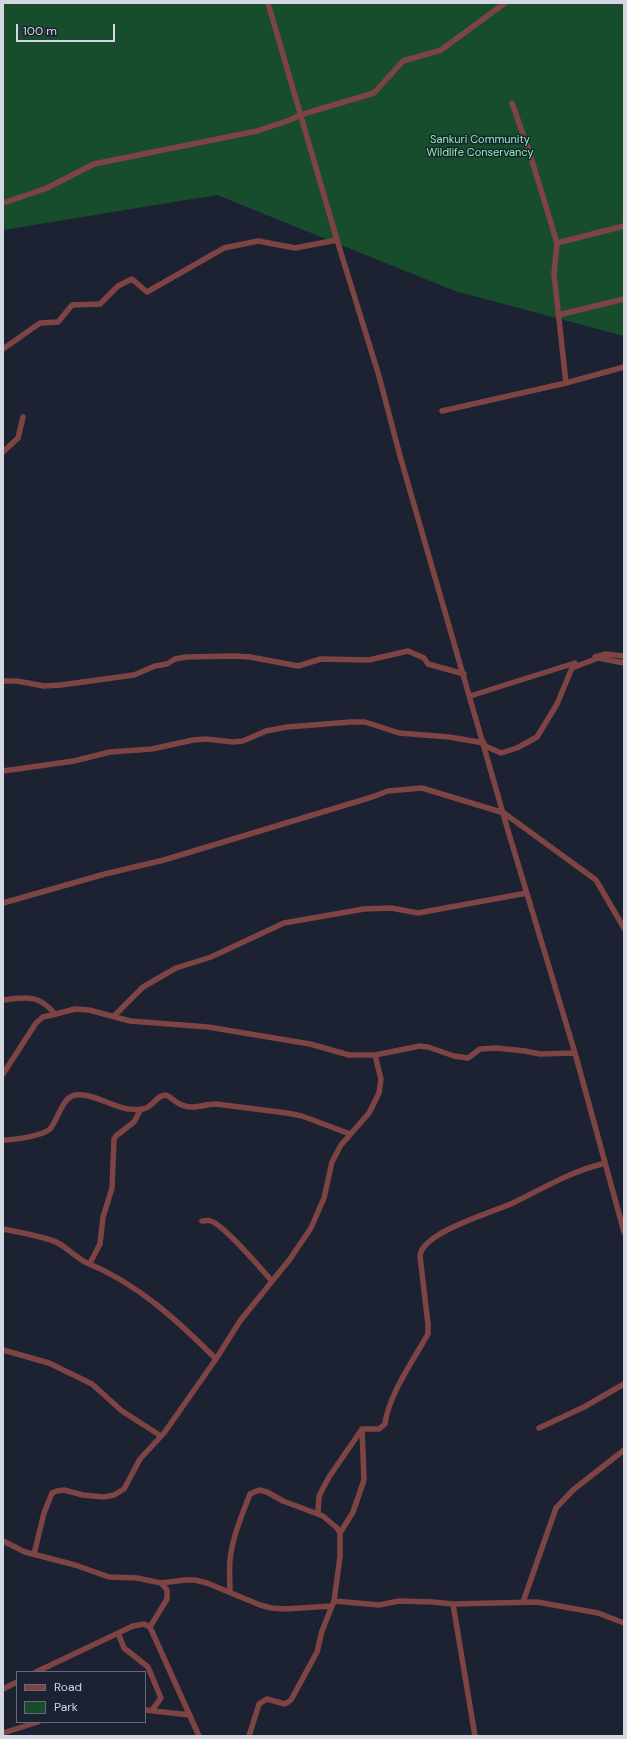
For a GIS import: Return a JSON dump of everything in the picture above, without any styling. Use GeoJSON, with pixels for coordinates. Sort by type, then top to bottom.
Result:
{"type":"FeatureCollection","features":[{"type":"Feature","properties":{"kind":"street"},"geometry":{"type":"LineString","coordinates":[[268,3],[337,240],[379,376],[400,456],[575,1053],[624,1232]]}},
{"type":"Feature","properties":{"kind":"street"},"geometry":{"type":"LineString","coordinates":[[3,203],[47,188],[94,164],[258,131],[300,115],[374,93],[403,61],[442,50],[505,3]]}},
{"type":"Feature","properties":{"kind":"street"},"geometry":{"type":"LineString","coordinates":[[512,103],[530,154],[557,243],[554,274],[566,383]]}},
{"type":"Feature","properties":{"kind":"street"},"geometry":{"type":"LineString","coordinates":[[557,243],[624,226]]}},
{"type":"Feature","properties":{"kind":"street"},"geometry":{"type":"LineString","coordinates":[[3,349],[40,323],[58,322],[72,305],[100,304],[118,286],[132,279],[147,292],[224,248],[258,241],[295,248],[337,240]]}},
{"type":"Feature","properties":{"kind":"street"},"geometry":{"type":"LineString","coordinates":[[558,315],[624,299]]}},
{"type":"Feature","properties":{"kind":"street"},"geometry":{"type":"LineString","coordinates":[[442,411],[566,383],[624,367]]}},
{"type":"Feature","properties":{"kind":"street"},"geometry":{"type":"LineString","coordinates":[[3,452],[18,438],[23,417]]}},
{"type":"Feature","properties":{"kind":"street"},"geometry":{"type":"LineString","coordinates":[[3,681],[17,681],[44,686],[61,685],[129,676],[155,666],[167,664],[175,659],[186,657],[239,656],[298,666],[321,659],[369,660],[408,651],[424,658],[428,664],[464,674]]}},
{"type":"Feature","properties":{"kind":"street"},"geometry":{"type":"LineString","coordinates":[[470,696],[606,654],[624,656]]}},
{"type":"Feature","properties":{"kind":"street"},"geometry":{"type":"LineString","coordinates":[[3,771],[74,761],[110,752],[152,750],[193,740],[206,739],[234,742],[243,741],[266,731],[287,727],[351,722],[365,722],[399,733],[448,737],[485,745],[501,753],[517,748],[537,737],[557,704],[572,668],[598,658],[624,663]]}},
{"type":"Feature","properties":{"kind":"street"},"geometry":{"type":"LineString","coordinates":[[3,903],[105,874],[164,860],[388,791],[422,788],[504,813],[596,880],[624,928]]}},
{"type":"Feature","properties":{"kind":"street"},"geometry":{"type":"LineString","coordinates":[[114,1016],[143,987],[176,968],[211,957],[284,923],[364,909],[391,908],[418,914],[527,893]]}},
{"type":"Feature","properties":{"kind":"street"},"geometry":{"type":"LineString","coordinates":[[3,1000],[28,998],[37,1000],[47,1004],[55,1014]]}},
{"type":"Feature","properties":{"kind":"street"},"geometry":{"type":"LineString","coordinates":[[3,1074],[36,1023],[43,1017],[76,1009],[89,1010],[130,1021],[201,1026],[310,1044],[343,1054],[375,1055],[420,1046],[428,1047],[454,1056],[468,1058],[480,1049],[496,1048],[540,1054],[575,1053]]}},
{"type":"Feature","properties":{"kind":"street"},"geometry":{"type":"LineString","coordinates":[[34,1554],[44,1513],[52,1493],[64,1490],[83,1495],[104,1497],[114,1495],[124,1489],[140,1459],[148,1448],[161,1436],[216,1359],[240,1321],[290,1259],[311,1228],[324,1198],[332,1162],[341,1145],[370,1113],[379,1093],[381,1079],[375,1055]]}},
{"type":"Feature","properties":{"kind":"street"},"geometry":{"type":"LineString","coordinates":[[3,1140],[45,1132],[55,1122],[67,1101],[71,1097],[78,1095],[87,1096],[127,1108],[141,1109],[147,1108],[157,1099],[166,1095],[175,1102],[191,1108],[208,1104],[216,1104],[287,1113],[350,1134]]}},
{"type":"Feature","properties":{"kind":"street"},"geometry":{"type":"LineString","coordinates":[[90,1263],[100,1244],[103,1218],[112,1188],[114,1139],[134,1122],[141,1109]]}},
{"type":"Feature","properties":{"kind":"street"},"geometry":{"type":"LineString","coordinates":[[362,1429],[379,1429],[385,1424],[393,1398],[428,1334],[420,1256],[423,1246],[440,1234],[472,1218],[512,1203],[581,1169],[605,1163]]}},
{"type":"Feature","properties":{"kind":"street"},"geometry":{"type":"LineString","coordinates":[[202,1221],[211,1221],[216,1224],[236,1242],[272,1281]]}},
{"type":"Feature","properties":{"kind":"street"},"geometry":{"type":"LineString","coordinates":[[3,1229],[51,1240],[68,1248],[87,1262],[129,1285],[167,1313],[216,1359]]}},
{"type":"Feature","properties":{"kind":"street"},"geometry":{"type":"LineString","coordinates":[[3,1350],[49,1363],[92,1384],[122,1411],[161,1436]]}},
{"type":"Feature","properties":{"kind":"street"},"geometry":{"type":"LineString","coordinates":[[539,1428],[584,1407],[624,1384]]}},
{"type":"Feature","properties":{"kind":"street"},"geometry":{"type":"LineString","coordinates":[[318,1514],[319,1496],[329,1477],[362,1429]]}},
{"type":"Feature","properties":{"kind":"street"},"geometry":{"type":"LineString","coordinates":[[249,1736],[258,1704],[267,1699],[285,1704],[291,1700],[317,1652],[322,1631],[333,1604],[340,1557],[340,1533],[353,1512],[364,1480],[362,1429]]}},
{"type":"Feature","properties":{"kind":"street"},"geometry":{"type":"LineString","coordinates":[[523,1602],[556,1508],[572,1490],[624,1450]]}},
{"type":"Feature","properties":{"kind":"street"},"geometry":{"type":"LineString","coordinates":[[230,1592],[230,1560],[243,1513],[253,1492],[259,1490],[267,1492],[283,1501],[318,1514],[334,1525],[340,1533]]}},
{"type":"Feature","properties":{"kind":"street"},"geometry":{"type":"LineString","coordinates":[[3,1541],[25,1552],[75,1565],[109,1577],[137,1578],[161,1583],[195,1580],[271,1608],[285,1609],[333,1604],[379,1605],[399,1601],[453,1604],[497,1604],[523,1602],[548,1603],[584,1609],[624,1623]]}},
{"type":"Feature","properties":{"kind":"street"},"geometry":{"type":"LineString","coordinates":[[150,1627],[167,1599],[168,1590],[161,1583]]}},
{"type":"Feature","properties":{"kind":"street"},"geometry":{"type":"LineString","coordinates":[[453,1604],[475,1736]]}},
{"type":"Feature","properties":{"kind":"street"},"geometry":{"type":"LineString","coordinates":[[38,1671],[138,1624],[150,1627]]}},
{"type":"Feature","properties":{"kind":"street"},"geometry":{"type":"LineString","coordinates":[[150,1627],[199,1736]]}},
{"type":"Feature","properties":{"kind":"street"},"geometry":{"type":"LineString","coordinates":[[118,1633],[124,1648],[148,1667],[161,1698],[152,1710]]}},
{"type":"Feature","properties":{"kind":"street"},"geometry":{"type":"LineString","coordinates":[[3,1689],[16,1682]]}},
{"type":"Feature","properties":{"kind":"street"},"geometry":{"type":"LineString","coordinates":[[146,1710],[190,1715]]}},
{"type":"Feature","properties":{"kind":"street"},"geometry":{"type":"LineString","coordinates":[[3,1733],[35,1723]]}},
{"type":"Feature","properties":{"kind":"green space","name":"Sankuri Community Wildlife Conservancy"},"geometry":{"type":"Polygon","coordinates":[[[3,3],[624,3],[624,336],[455,291],[217,195],[3,230],[3,3]]]}}]}
